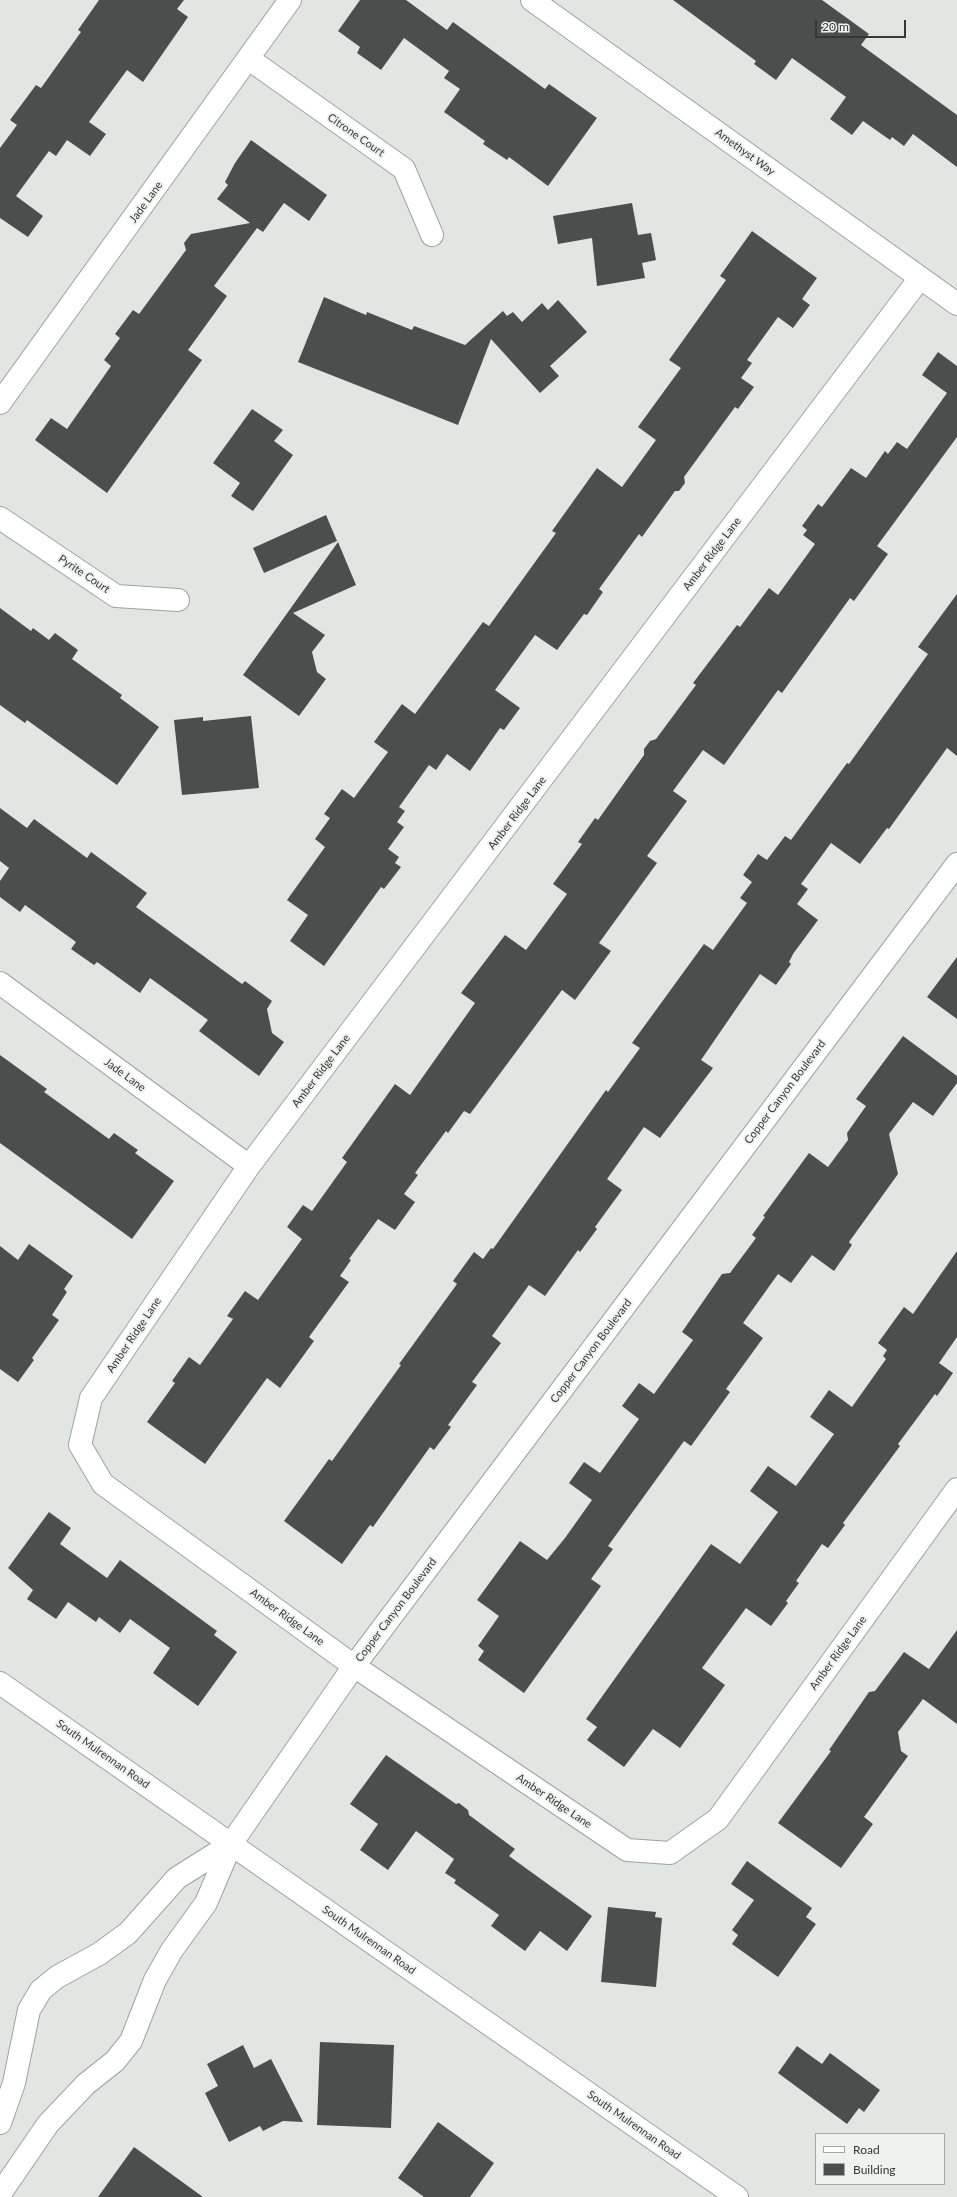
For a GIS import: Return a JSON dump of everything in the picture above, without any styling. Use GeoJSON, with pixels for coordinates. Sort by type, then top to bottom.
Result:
{"type":"FeatureCollection","features":[{"type":"Feature","properties":{"kind":"street","name":"Jade Lane"},"geometry":{"type":"LineString","coordinates":[[0,403],[290,0]]}},
{"type":"Feature","properties":{"kind":"street","name":"Amethyst Way"},"geometry":{"type":"LineString","coordinates":[[532,0],[957,304]]}},
{"type":"Feature","properties":{"kind":"street","name":"Citrone Court"},"geometry":{"type":"LineString","coordinates":[[249,59],[404,169],[432,235]]}},
{"type":"Feature","properties":{"kind":"street","name":"Amber Ridge Lane"},"geometry":{"type":"LineString","coordinates":[[920,278],[249,1166],[91,1398],[80,1445],[103,1484],[354,1666],[627,1850],[670,1853],[718,1819],[957,1489]]}},
{"type":"Feature","properties":{"kind":"street","name":"Pyrite Court"},"geometry":{"type":"LineString","coordinates":[[0,518],[116,596],[178,600]]}},
{"type":"Feature","properties":{"kind":"street","name":"Copper Canyon Boulevard"},"geometry":{"type":"LineString","coordinates":[[0,2194],[48,2124],[86,2084],[115,2061],[131,2041],[155,1980],[172,1950],[206,1903],[231,1844],[354,1666],[957,864]]}},
{"type":"Feature","properties":{"kind":"street","name":"Jade Lane"},"geometry":{"type":"LineString","coordinates":[[0,984],[249,1166]]}},
{"type":"Feature","properties":{"kind":"street","name":"South Mulrennan Road"},"geometry":{"type":"LineString","coordinates":[[0,1683],[737,2197]]}},
{"type":"Feature","properties":{"kind":"street","name":"Copper Canyon Boulevard"},"geometry":{"type":"LineString","coordinates":[[0,2123],[14,2083],[29,2010],[41,1990],[62,1974],[99,1954],[128,1934],[177,1878],[231,1844]]}},
{"type":"Feature","properties":{"kind":"building"},"geometry":{"type":"Polygon","coordinates":[[[99,0],[184,0],[177,9],[188,17],[143,82],[127,70],[89,122],[106,134],[90,156],[67,140],[56,156],[49,151],[16,196],[43,216],[28,237],[0,218],[0,148],[17,125],[10,120],[36,85],[41,88],[81,32],[78,30],[99,0]]]}},
{"type":"Feature","properties":{"kind":"building"},"geometry":{"type":"Polygon","coordinates":[[[360,0],[406,0],[447,30],[453,22],[545,89],[549,84],[597,118],[548,186],[509,157],[507,160],[483,144],[485,141],[444,112],[460,89],[444,78],[449,71],[404,38],[381,70],[357,53],[360,47],[338,31],[360,0]]]}},
{"type":"Feature","properties":{"kind":"building"},"geometry":{"type":"Polygon","coordinates":[[[673,0],[822,0],[869,34],[861,45],[957,115],[957,167],[913,134],[904,146],[892,137],[890,140],[863,121],[852,135],[830,119],[846,97],[792,58],[776,80],[754,64],[756,61],[673,0]]]}},
{"type":"Feature","properties":{"kind":"building"},"geometry":{"type":"Polygon","coordinates":[[[251,140],[327,195],[309,221],[284,203],[263,232],[257,228],[214,286],[227,296],[188,350],[202,360],[107,493],[35,440],[51,418],[67,429],[111,366],[104,360],[120,338],[115,334],[133,310],[139,314],[186,250],[184,243],[191,234],[250,223],[217,199],[228,185],[225,182],[235,163],[251,140]]]}},
{"type":"Feature","properties":{"kind":"building"},"geometry":{"type":"Polygon","coordinates":[[[632,203],[638,235],[651,233],[656,260],[642,263],[645,278],[597,286],[592,238],[558,244],[553,216],[632,203]]]}},
{"type":"Feature","properties":{"kind":"building"},"geometry":{"type":"Polygon","coordinates":[[[752,231],[817,278],[802,299],[810,305],[793,328],[778,317],[747,360],[752,363],[741,378],[754,387],[738,409],[735,407],[684,477],[685,483],[679,491],[675,491],[642,537],[639,534],[599,589],[603,592],[587,615],[584,614],[557,650],[535,635],[495,690],[520,708],[504,730],[500,728],[470,771],[447,754],[436,770],[429,765],[399,807],[405,811],[397,822],[404,827],[388,849],[399,857],[395,863],[401,867],[384,889],[381,887],[324,966],[290,941],[308,915],[287,900],[325,847],[315,839],[330,818],[324,814],[342,789],[354,798],[388,752],[374,742],[402,704],[415,714],[483,622],[489,626],[556,533],[552,531],[597,468],[622,487],[656,440],[638,427],[681,368],[669,360],[726,280],[720,276],[752,231]]]}},
{"type":"Feature","properties":{"kind":"building"},"geometry":{"type":"Polygon","coordinates":[[[324,297],[366,315],[367,312],[412,330],[414,326],[465,345],[503,311],[507,316],[513,312],[522,322],[542,303],[548,310],[558,300],[587,332],[550,366],[559,376],[540,393],[491,339],[458,425],[298,362],[324,297]]]}},
{"type":"Feature","properties":{"kind":"building"},"geometry":{"type":"Polygon","coordinates":[[[938,352],[957,366],[957,437],[877,546],[888,554],[854,601],[850,598],[782,693],[778,690],[724,765],[703,750],[673,791],[687,801],[647,856],[657,863],[599,943],[611,951],[575,1000],[562,990],[470,1114],[464,1111],[448,1133],[446,1131],[415,1173],[418,1175],[404,1194],[415,1202],[395,1230],[378,1219],[349,1259],[351,1260],[340,1276],[349,1282],[309,1337],[314,1341],[280,1388],[267,1378],[205,1464],[147,1422],[175,1383],[172,1381],[189,1357],[200,1365],[233,1319],[227,1316],[245,1291],[258,1300],[302,1239],[287,1227],[303,1205],[312,1211],[347,1162],[342,1158],[395,1084],[410,1095],[475,1003],[461,993],[505,935],[526,950],[567,894],[553,884],[582,844],[578,842],[595,818],[598,820],[644,755],[644,749],[650,741],[656,739],[696,685],[693,683],[737,625],[740,627],[769,588],[778,595],[815,544],[803,535],[807,530],[802,526],[818,504],[822,507],[851,468],[866,478],[885,451],[888,454],[897,442],[907,449],[947,393],[922,375],[938,352]]]}},
{"type":"Feature","properties":{"kind":"building"},"geometry":{"type":"Polygon","coordinates":[[[252,409],[283,430],[274,441],[293,455],[253,511],[231,496],[240,483],[213,463],[252,409]]]}},
{"type":"Feature","properties":{"kind":"building"},"geometry":{"type":"Polygon","coordinates":[[[326,515],[337,541],[264,573],[253,548],[326,515]]]}},
{"type":"Feature","properties":{"kind":"building"},"geometry":{"type":"Polygon","coordinates":[[[338,542],[356,585],[293,613],[325,635],[312,652],[317,672],[326,679],[299,716],[243,675],[338,542]]]}},
{"type":"Feature","properties":{"kind":"building"},"geometry":{"type":"Polygon","coordinates":[[[957,594],[957,756],[947,748],[889,829],[887,828],[860,864],[831,843],[801,884],[808,889],[797,904],[818,920],[793,954],[789,962],[791,964],[776,985],[760,974],[701,1060],[713,1068],[660,1138],[644,1127],[607,1179],[622,1190],[595,1227],[597,1229],[580,1252],[578,1250],[545,1296],[529,1285],[492,1336],[501,1343],[472,1382],[477,1385],[448,1425],[451,1427],[434,1450],[430,1447],[373,1527],[370,1525],[342,1564],[284,1521],[329,1459],[332,1461],[401,1365],[399,1364],[457,1284],[453,1281],[474,1252],[483,1259],[491,1248],[493,1249],[606,1090],[608,1092],[640,1048],[632,1043],[704,944],[713,950],[747,903],[740,898],[752,882],[743,875],[758,854],[767,860],[785,836],[791,840],[847,763],[849,764],[928,654],[918,647],[957,594]]]}},
{"type":"Feature","properties":{"kind":"building"},"geometry":{"type":"Polygon","coordinates":[[[0,608],[31,631],[33,628],[49,640],[55,633],[78,650],[72,659],[122,695],[120,698],[159,727],[117,785],[27,720],[25,723],[0,705],[0,608]]]}},
{"type":"Feature","properties":{"kind":"building"},"geometry":{"type":"Polygon","coordinates":[[[251,716],[259,788],[182,795],[174,720],[203,717],[203,721],[251,716]]]}},
{"type":"Feature","properties":{"kind":"building"},"geometry":{"type":"Polygon","coordinates":[[[0,808],[27,828],[34,819],[87,858],[91,852],[147,893],[136,907],[242,984],[245,981],[272,1001],[267,1009],[272,1033],[284,1042],[259,1076],[199,1031],[208,1020],[150,978],[140,993],[97,962],[94,965],[71,949],[76,942],[25,905],[20,912],[0,897],[0,881],[9,868],[0,861],[0,808]]]}},
{"type":"Feature","properties":{"kind":"building"},"geometry":{"type":"Polygon","coordinates":[[[957,957],[957,1019],[927,997],[957,957]]]}},
{"type":"Feature","properties":{"kind":"building"},"geometry":{"type":"Polygon","coordinates":[[[903,1036],[957,1076],[957,1083],[933,1116],[913,1102],[889,1134],[898,1174],[849,1242],[852,1245],[834,1271],[812,1255],[791,1283],[778,1274],[743,1323],[763,1338],[726,1389],[730,1392],[691,1446],[684,1441],[608,1546],[613,1549],[591,1579],[601,1586],[524,1693],[478,1660],[484,1651],[478,1646],[499,1616],[477,1600],[520,1541],[547,1560],[565,1538],[592,1500],[569,1483],[584,1462],[600,1473],[639,1419],[622,1406],[639,1383],[654,1394],[693,1340],[682,1332],[722,1274],[730,1273],[756,1238],[752,1235],[765,1217],[763,1216],[809,1153],[828,1167],[848,1140],[847,1133],[866,1106],[856,1099],[903,1036]]]}},
{"type":"Feature","properties":{"kind":"building"},"geometry":{"type":"Polygon","coordinates":[[[0,1055],[47,1089],[44,1092],[109,1139],[114,1133],[138,1150],[135,1153],[174,1181],[132,1239],[0,1143],[0,1055]]]}},
{"type":"Feature","properties":{"kind":"building"},"geometry":{"type":"Polygon","coordinates":[[[29,1244],[73,1276],[64,1289],[67,1292],[52,1315],[59,1320],[32,1358],[34,1360],[18,1382],[0,1369],[0,1246],[18,1260],[29,1244]]]}},
{"type":"Feature","properties":{"kind":"building"},"geometry":{"type":"Polygon","coordinates":[[[957,1251],[957,1337],[939,1363],[953,1373],[937,1396],[935,1394],[898,1444],[900,1446],[843,1523],[845,1525],[828,1548],[822,1544],[796,1581],[799,1583],[786,1601],[788,1603],[771,1626],[746,1608],[702,1668],[725,1685],[680,1748],[653,1729],[624,1767],[587,1740],[597,1727],[586,1719],[711,1544],[740,1564],[778,1512],[750,1491],[768,1466],[796,1486],[834,1434],[810,1417],[829,1390],[852,1407],[886,1359],[883,1356],[887,1350],[878,1343],[904,1307],[913,1314],[957,1251]]]}},
{"type":"Feature","properties":{"kind":"building"},"geometry":{"type":"Polygon","coordinates":[[[49,1512],[71,1528],[60,1544],[107,1578],[120,1560],[217,1631],[214,1635],[237,1652],[198,1706],[153,1673],[170,1648],[130,1619],[120,1633],[99,1617],[96,1622],[68,1602],[56,1619],[27,1599],[33,1590],[8,1568],[49,1512]]]}},
{"type":"Feature","properties":{"kind":"building"},"geometry":{"type":"Polygon","coordinates":[[[957,1630],[957,1724],[923,1699],[898,1732],[901,1751],[908,1756],[864,1817],[873,1824],[841,1868],[778,1823],[831,1751],[829,1750],[869,1692],[875,1691],[904,1652],[929,1669],[957,1630]]]}},
{"type":"Feature","properties":{"kind":"building"},"geometry":{"type":"Polygon","coordinates":[[[386,1755],[456,1804],[459,1803],[468,1810],[469,1815],[515,1849],[509,1856],[592,1916],[567,1951],[540,1931],[525,1951],[491,1926],[499,1915],[454,1883],[456,1880],[445,1873],[454,1859],[416,1831],[388,1870],[360,1850],[378,1824],[350,1804],[386,1755]]]}},
{"type":"Feature","properties":{"kind":"building"},"geometry":{"type":"Polygon","coordinates":[[[747,1861],[812,1908],[806,1917],[816,1924],[778,1977],[732,1944],[738,1935],[732,1930],[754,1900],[731,1884],[747,1861]]]}},
{"type":"Feature","properties":{"kind":"building"},"geometry":{"type":"Polygon","coordinates":[[[608,1907],[656,1912],[655,1917],[662,1918],[656,1987],[601,1982],[608,1907]]]}},
{"type":"Feature","properties":{"kind":"building"},"geometry":{"type":"Polygon","coordinates":[[[320,2042],[394,2045],[391,2128],[317,2125],[320,2042]]]}},
{"type":"Feature","properties":{"kind":"building"},"geometry":{"type":"Polygon","coordinates":[[[243,2045],[254,2068],[271,2059],[303,2122],[283,2121],[263,2131],[260,2126],[229,2142],[205,2093],[218,2086],[207,2064],[243,2045]]]}},
{"type":"Feature","properties":{"kind":"building"},"geometry":{"type":"Polygon","coordinates":[[[797,2046],[822,2064],[830,2053],[880,2090],[864,2112],[859,2108],[847,2124],[778,2073],[797,2046]]]}},
{"type":"Feature","properties":{"kind":"building"},"geometry":{"type":"Polygon","coordinates":[[[438,2122],[494,2163],[470,2197],[424,2197],[398,2178],[438,2122]]]}},
{"type":"Feature","properties":{"kind":"building"},"geometry":{"type":"Polygon","coordinates":[[[134,2147],[203,2197],[98,2197],[134,2147]]]}}]}
